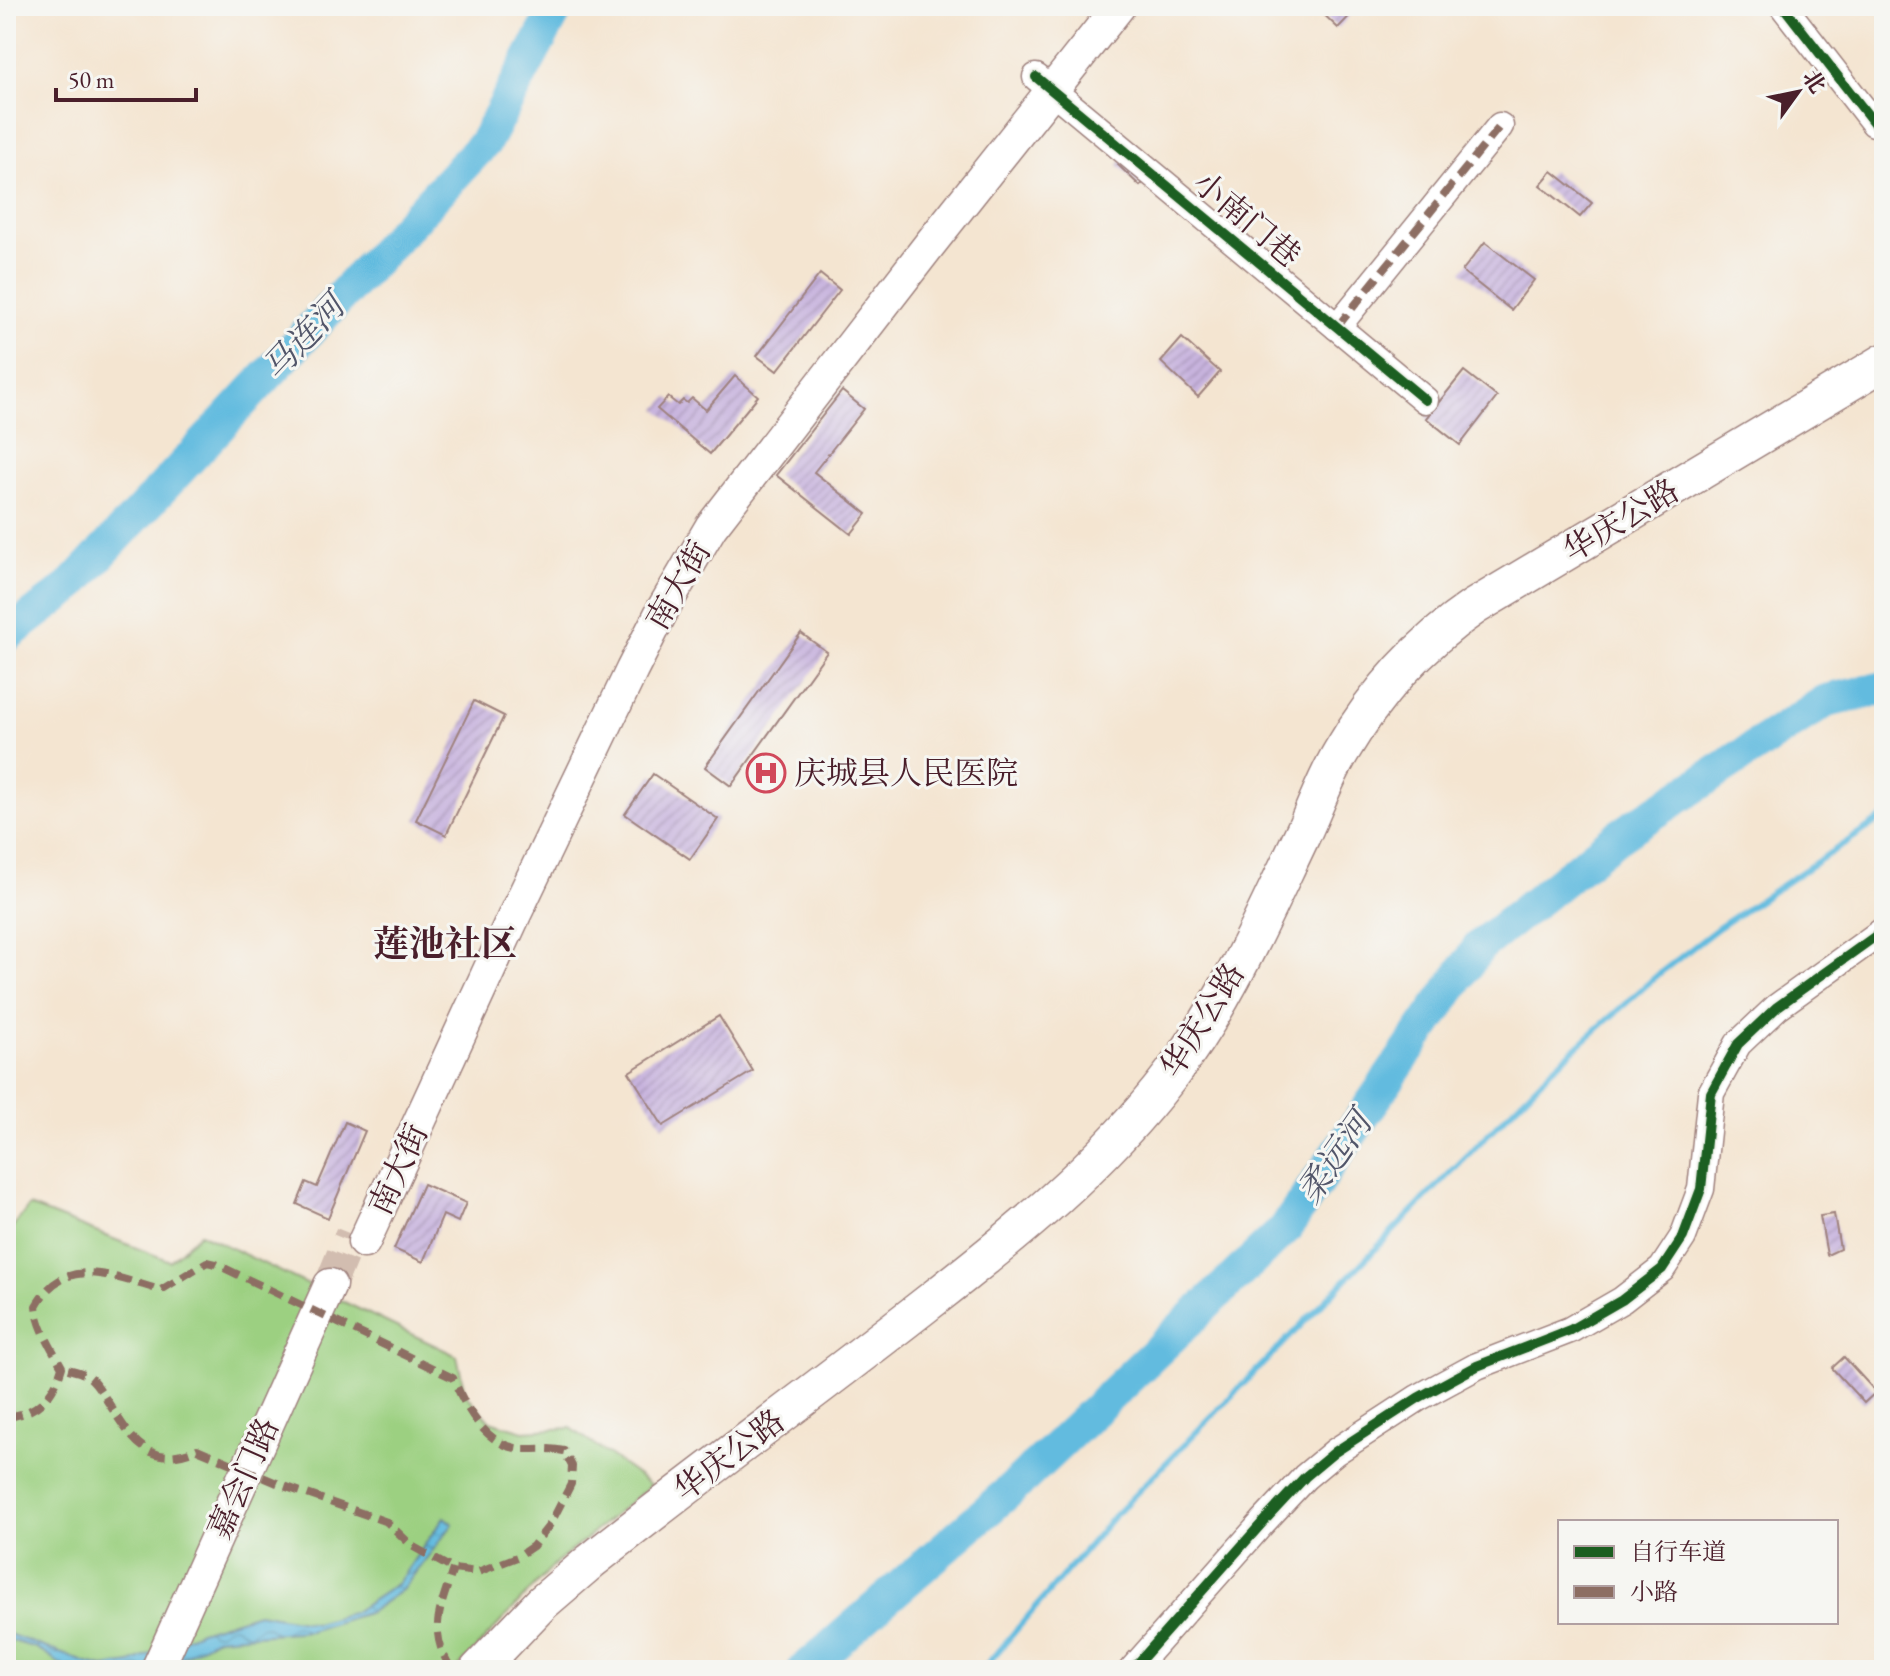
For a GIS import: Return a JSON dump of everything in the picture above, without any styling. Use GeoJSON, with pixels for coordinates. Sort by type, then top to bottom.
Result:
{"type":"FeatureCollection","features":[{"type":"Feature","properties":{"kind":"highway","name":"华庆公路"},"geometry":{"type":"LineString","coordinates":[[478,1670],[542,1603],[591,1561],[985,1258],[1066,1190],[1124,1130],[1171,1075],[1209,1018],[1249,945],[1339,755],[1375,701],[1421,648],[1474,607],[1884,362]]}},
{"type":"Feature","properties":{"kind":"highway","name":"华庆公路"},"geometry":{"type":"LineString","coordinates":[[491,1670],[524,1634],[597,1568],[992,1265],[1073,1196],[1132,1137],[1179,1080],[1217,1022],[1257,950],[1347,761],[1384,707],[1429,656],[1479,617],[1884,374]]}},
{"type":"Feature","properties":{"kind":"main road","name":"南大街"},"geometry":{"type":"LineString","coordinates":[[1044,84],[1094,6]]}},
{"type":"Feature","properties":{"kind":"main road","name":"南大街"},"geometry":{"type":"LineString","coordinates":[[358,1238],[649,598],[681,544],[751,442],[1044,84],[1119,6]]}},
{"type":"Feature","properties":{"kind":"main road","name":"嘉会门路"},"geometry":{"type":"LineString","coordinates":[[157,1670],[186,1622],[336,1287]]}},
{"type":"Feature","properties":{"kind":"main road","name":"嘉会门路"},"geometry":{"type":"LineString","coordinates":[[172,1670],[186,1622]]}},
{"type":"Feature","properties":{"kind":"street"},"geometry":{"type":"LineString","coordinates":[[1783,6],[1874,123]]}},
{"type":"Feature","properties":{"kind":"street","name":"小南门巷"},"geometry":{"type":"LineString","coordinates":[[1044,84],[1425,400]]}},
{"type":"Feature","properties":{"kind":"street"},"geometry":{"type":"LineString","coordinates":[[1337,327],[1500,126]]}},
{"type":"Feature","properties":{"kind":"street"},"geometry":{"type":"LineString","coordinates":[[1132,1670],[1305,1477],[1335,1452],[1418,1398],[1477,1366],[1570,1330],[1622,1300],[1662,1269],[1683,1237],[1701,1189],[1711,1093],[1738,1044],[1777,1007],[1884,930]]}},
{"type":"Feature","properties":{"kind":"street"},"geometry":{"type":"LineString","coordinates":[[1144,1670],[1269,1527],[1305,1477]]}},
{"type":"Feature","properties":{"kind":"street"},"geometry":{"type":"LineString","coordinates":[[506,1670],[524,1634]]}},
{"type":"Feature","properties":{"kind":"green space"},"geometry":{"type":"Polygon","coordinates":[[[29,1206],[170,1261],[200,1233],[457,1356],[465,1393],[490,1421],[524,1431],[571,1428],[651,1485],[554,1565],[456,1670],[6,1670],[6,1236],[29,1206]]]}},
{"type":"Feature","properties":{"kind":"water"},"geometry":{"type":"Polygon","coordinates":[[[444,1517],[453,1524],[402,1590],[370,1612],[309,1631],[217,1638],[160,1670],[69,1670],[36,1648],[6,1639],[6,1633],[104,1667],[131,1663],[200,1631],[258,1613],[315,1623],[354,1612],[398,1583],[444,1517]]]}},
{"type":"Feature","properties":{"kind":"building"},"geometry":{"type":"Polygon","coordinates":[[[1315,6],[1359,6],[1338,28],[1315,6]]]}},
{"type":"Feature","properties":{"kind":"building"},"geometry":{"type":"Polygon","coordinates":[[[1124,158],[1147,179],[1140,186],[1118,165],[1124,158]]]}},
{"type":"Feature","properties":{"kind":"building"},"geometry":{"type":"Polygon","coordinates":[[[1552,171],[1592,203],[1580,217],[1540,185],[1552,171]]]}},
{"type":"Feature","properties":{"kind":"building"},"geometry":{"type":"Polygon","coordinates":[[[1485,242],[1534,280],[1511,310],[1462,271],[1485,242]]]}},
{"type":"Feature","properties":{"kind":"building"},"geometry":{"type":"Polygon","coordinates":[[[820,274],[840,290],[777,371],[757,356],[820,274]]]}},
{"type":"Feature","properties":{"kind":"building"},"geometry":{"type":"Polygon","coordinates":[[[1182,338],[1220,372],[1198,397],[1161,362],[1182,338]]]}},
{"type":"Feature","properties":{"kind":"building"},"geometry":{"type":"Polygon","coordinates":[[[1464,371],[1497,397],[1460,445],[1426,418],[1464,371]]]}},
{"type":"Feature","properties":{"kind":"building"},"geometry":{"type":"Polygon","coordinates":[[[735,376],[758,396],[710,454],[657,409],[668,397],[678,405],[692,398],[706,410],[735,376]]]}},
{"type":"Feature","properties":{"kind":"building"},"geometry":{"type":"Polygon","coordinates":[[[842,391],[864,409],[814,472],[867,514],[851,534],[776,475],[842,391]]]}},
{"type":"Feature","properties":{"kind":"building"},"geometry":{"type":"Polygon","coordinates":[[[801,633],[827,652],[731,786],[705,767],[801,633]]]}},
{"type":"Feature","properties":{"kind":"building"},"geometry":{"type":"Polygon","coordinates":[[[474,701],[504,716],[446,835],[416,820],[474,701]]]}},
{"type":"Feature","properties":{"kind":"building"},"geometry":{"type":"Polygon","coordinates":[[[653,774],[718,819],[690,859],[625,814],[653,774]]]}},
{"type":"Feature","properties":{"kind":"building"},"geometry":{"type":"Polygon","coordinates":[[[719,1016],[753,1071],[663,1126],[629,1072],[719,1016]]]}},
{"type":"Feature","properties":{"kind":"building"},"geometry":{"type":"Polygon","coordinates":[[[345,1122],[365,1131],[328,1218],[297,1204],[306,1182],[317,1187],[345,1122]]]}},
{"type":"Feature","properties":{"kind":"building"},"geometry":{"type":"Polygon","coordinates":[[[423,1184],[466,1203],[458,1222],[443,1215],[423,1262],[394,1249],[423,1184]]]}},
{"type":"Feature","properties":{"kind":"building"},"geometry":{"type":"Polygon","coordinates":[[[1834,1214],[1840,1249],[1827,1255],[1820,1216],[1834,1214]]]}},
{"type":"Feature","properties":{"kind":"building"},"geometry":{"type":"Polygon","coordinates":[[[1844,1357],[1876,1392],[1864,1403],[1832,1368],[1844,1357]]]}},
{"type":"Feature","properties":{"kind":"waterway","name":"马连河"},"geometry":{"type":"LineString","coordinates":[[6,636],[69,588],[485,142],[558,6]]}},
{"type":"Feature","properties":{"kind":"waterway","name":"柔远河"},"geometry":{"type":"LineString","coordinates":[[804,1670],[1013,1488],[1285,1229],[1480,946],[1617,837],[1826,701],[1884,688]]}},
{"type":"Feature","properties":{"kind":"waterway"},"geometry":{"type":"LineString","coordinates":[[982,1670],[1114,1516],[1552,1069],[1660,973],[1718,928],[1884,817]]}},
{"type":"Feature","properties":{"kind":"tunnel"},"geometry":{"type":"LineString","coordinates":[[330,1285],[351,1234]]}},
{"type":"Feature","properties":{"kind":"marked path"},"geometry":{"type":"LineString","coordinates":[[1337,327],[1500,126]]}},
{"type":"Feature","properties":{"kind":"marked path"},"geometry":{"type":"LineString","coordinates":[[6,1417],[27,1412],[42,1402],[54,1387],[62,1367],[43,1330],[36,1306],[48,1289],[62,1279],[92,1273],[161,1290],[207,1262],[453,1378],[480,1426],[500,1443],[512,1448],[564,1451],[572,1466],[571,1484],[551,1523],[533,1546],[517,1557],[478,1572],[453,1569],[412,1546],[387,1522],[284,1486],[197,1449],[180,1455],[153,1453],[132,1437],[92,1379],[62,1367]]}},
{"type":"Feature","properties":{"kind":"marked path"},"geometry":{"type":"LineString","coordinates":[[452,1670],[440,1644],[438,1620],[453,1569]]}},
{"type":"Feature","properties":{"kind":"cycle path"},"geometry":{"type":"LineString","coordinates":[[1783,6],[1874,123]]}},
{"type":"Feature","properties":{"kind":"cycle path"},"geometry":{"type":"LineString","coordinates":[[1036,77],[1425,400]]}},
{"type":"Feature","properties":{"kind":"cycle path"},"geometry":{"type":"LineString","coordinates":[[1132,1670],[1263,1522],[1305,1477],[1335,1452],[1418,1398],[1477,1366],[1570,1330],[1622,1300],[1662,1269],[1683,1237],[1701,1189],[1711,1093],[1738,1044],[1777,1007],[1884,930]]}},
{"type":"Feature","properties":{"kind":"place","name":"庆城县人民医院"},"geometry":{"type":"Point","coordinates":[766,773]}},
{"type":"Feature","properties":{"kind":"district","name":"莲池社区"},"geometry":{"type":"Point","coordinates":[445,943]}}]}
